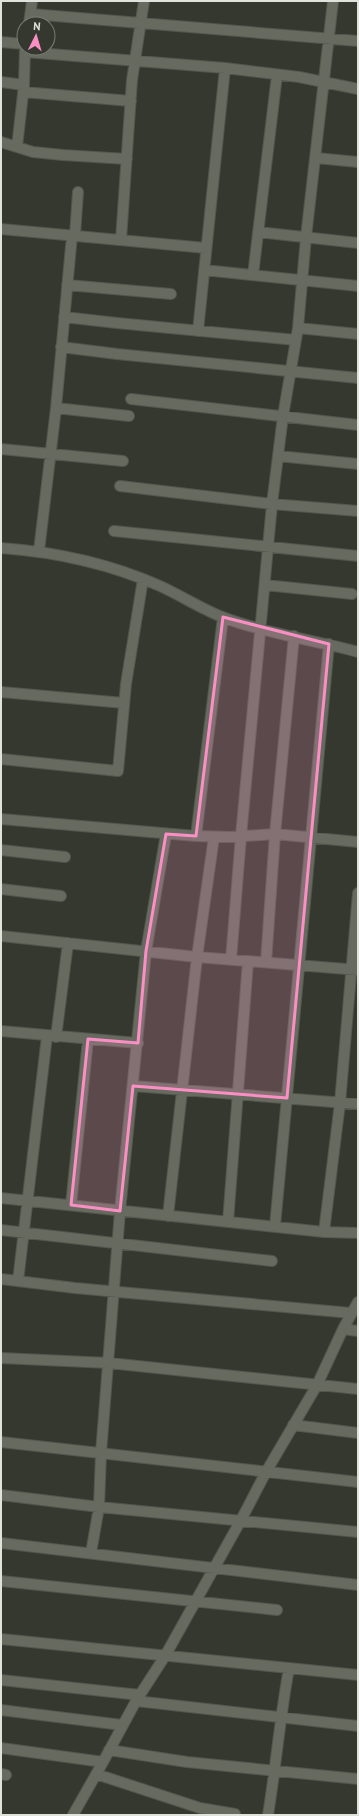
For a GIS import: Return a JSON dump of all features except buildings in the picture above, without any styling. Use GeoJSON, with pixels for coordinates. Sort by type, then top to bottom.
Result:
{"type":"FeatureCollection","features":[{"type":"Feature","properties":{"kind":"street"},"geometry":{"type":"LineString","coordinates":[[30,16],[32,1]]}},
{"type":"Feature","properties":{"kind":"street"},"geometry":{"type":"LineString","coordinates":[[121,240],[135,60],[144,1]]}},
{"type":"Feature","properties":{"kind":"street"},"geometry":{"type":"LineString","coordinates":[[231,960],[272,504],[283,416],[298,328],[306,237],[325,82],[333,1]]}},
{"type":"Feature","properties":{"kind":"street"},"geometry":{"type":"LineString","coordinates":[[56,20],[140,24],[358,41]]}},
{"type":"Feature","properties":{"kind":"street"},"geometry":{"type":"LineString","coordinates":[[1,42],[16,46]]}},
{"type":"Feature","properties":{"kind":"street"},"geometry":{"type":"LineString","coordinates":[[56,51],[277,74],[358,89]]}},
{"type":"Feature","properties":{"kind":"street"},"geometry":{"type":"LineString","coordinates":[[17,148],[24,88],[25,56]]}},
{"type":"Feature","properties":{"kind":"street"},"geometry":{"type":"LineString","coordinates":[[198,331],[226,68]]}},
{"type":"Feature","properties":{"kind":"street"},"geometry":{"type":"LineString","coordinates":[[253,275],[277,74]]}},
{"type":"Feature","properties":{"kind":"street"},"geometry":{"type":"LineString","coordinates":[[1,82],[24,88],[131,102]]}},
{"type":"Feature","properties":{"kind":"street"},"geometry":{"type":"LineString","coordinates":[[1,142],[34,152],[63,156],[127,159]]}},
{"type":"Feature","properties":{"kind":"street"},"geometry":{"type":"LineString","coordinates":[[316,158],[358,162]]}},
{"type":"Feature","properties":{"kind":"street"},"geometry":{"type":"LineString","coordinates":[[39,551],[56,408],[67,284],[78,192]]}},
{"type":"Feature","properties":{"kind":"street"},"geometry":{"type":"LineString","coordinates":[[1,229],[206,248]]}},
{"type":"Feature","properties":{"kind":"street"},"geometry":{"type":"LineString","coordinates":[[258,232],[358,243]]}},
{"type":"Feature","properties":{"kind":"street"},"geometry":{"type":"LineString","coordinates":[[204,270],[358,286]]}},
{"type":"Feature","properties":{"kind":"street"},"geometry":{"type":"LineString","coordinates":[[67,284],[171,294]]}},
{"type":"Feature","properties":{"kind":"street"},"geometry":{"type":"LineString","coordinates":[[64,317],[296,340]]}},
{"type":"Feature","properties":{"kind":"street"},"geometry":{"type":"LineString","coordinates":[[298,328],[358,334]]}},
{"type":"Feature","properties":{"kind":"street"},"geometry":{"type":"LineString","coordinates":[[61,347],[358,378]]}},
{"type":"Feature","properties":{"kind":"street"},"geometry":{"type":"LineString","coordinates":[[131,399],[358,425]]}},
{"type":"Feature","properties":{"kind":"street"},"geometry":{"type":"LineString","coordinates":[[56,408],[129,416]]}},
{"type":"Feature","properties":{"kind":"street"},"geometry":{"type":"LineString","coordinates":[[1,449],[123,461]]}},
{"type":"Feature","properties":{"kind":"street"},"geometry":{"type":"LineString","coordinates":[[278,456],[358,464]]}},
{"type":"Feature","properties":{"kind":"street"},"geometry":{"type":"LineString","coordinates":[[120,486],[272,504],[358,510]]}},
{"type":"Feature","properties":{"kind":"street"},"geometry":{"type":"LineString","coordinates":[[114,531],[358,556]]}},
{"type":"Feature","properties":{"kind":"street"},"geometry":{"type":"LineString","coordinates":[[1,548],[39,551],[110,566],[224,617],[260,628],[358,652]]}},
{"type":"Feature","properties":{"kind":"street"},"geometry":{"type":"LineString","coordinates":[[1,759],[118,771],[124,703],[131,649],[143,580]]}},
{"type":"Feature","properties":{"kind":"street"},"geometry":{"type":"LineString","coordinates":[[265,585],[352,594]]}},
{"type":"Feature","properties":{"kind":"street"},"geometry":{"type":"LineString","coordinates":[[196,836],[224,617]]}},
{"type":"Feature","properties":{"kind":"street"},"geometry":{"type":"LineString","coordinates":[[266,962],[275,834],[294,636]]}},
{"type":"Feature","properties":{"kind":"street"},"geometry":{"type":"LineString","coordinates":[[275,1226],[329,644]]}},
{"type":"Feature","properties":{"kind":"street"},"geometry":{"type":"LineString","coordinates":[[1,692],[124,703]]}},
{"type":"Feature","properties":{"kind":"street"},"geometry":{"type":"LineString","coordinates":[[1,819],[196,836],[214,837],[275,834],[358,842]]}},
{"type":"Feature","properties":{"kind":"street"},"geometry":{"type":"LineString","coordinates":[[91,1553],[99,1507],[101,1453],[120,1211],[138,1044],[146,951],[166,834]]}},
{"type":"Feature","properties":{"kind":"street"},"geometry":{"type":"LineString","coordinates":[[168,1216],[197,957],[214,837]]}},
{"type":"Feature","properties":{"kind":"street"},"geometry":{"type":"LineString","coordinates":[[1,850],[65,857]]}},
{"type":"Feature","properties":{"kind":"street"},"geometry":{"type":"LineString","coordinates":[[1,889],[61,896]]}},
{"type":"Feature","properties":{"kind":"street"},"geometry":{"type":"LineString","coordinates":[[324,1232],[340,1103],[354,969],[358,893]]}},
{"type":"Feature","properties":{"kind":"street"},"geometry":{"type":"LineString","coordinates":[[1,936],[197,957],[354,969]]}},
{"type":"Feature","properties":{"kind":"street"},"geometry":{"type":"LineString","coordinates":[[18,1281],[27,1201],[51,1036],[68,943]]}},
{"type":"Feature","properties":{"kind":"street"},"geometry":{"type":"LineString","coordinates":[[228,1222],[248,961]]}},
{"type":"Feature","properties":{"kind":"street"},"geometry":{"type":"LineString","coordinates":[[1,1031],[138,1044]]}},
{"type":"Feature","properties":{"kind":"street"},"geometry":{"type":"LineString","coordinates":[[71,1205],[88,1039]]}},
{"type":"Feature","properties":{"kind":"street"},"geometry":{"type":"LineString","coordinates":[[133,1086],[358,1104]]}},
{"type":"Feature","properties":{"kind":"street"},"geometry":{"type":"LineString","coordinates":[[1,1198],[324,1232],[358,1233]]}},
{"type":"Feature","properties":{"kind":"street"},"geometry":{"type":"LineString","coordinates":[[1,1230],[272,1261]]}},
{"type":"Feature","properties":{"kind":"street"},"geometry":{"type":"LineString","coordinates":[[1,1279],[351,1313]]}},
{"type":"Feature","properties":{"kind":"street"},"geometry":{"type":"LineString","coordinates":[[75,1814],[122,1725],[165,1656],[194,1601],[215,1568],[266,1472],[317,1385],[343,1329],[358,1302]]}},
{"type":"Feature","properties":{"kind":"street"},"geometry":{"type":"LineString","coordinates":[[343,1329],[358,1331]]}},
{"type":"Feature","properties":{"kind":"street"},"geometry":{"type":"LineString","coordinates":[[1,1358],[109,1363],[358,1389]]}},
{"type":"Feature","properties":{"kind":"street"},"geometry":{"type":"LineString","coordinates":[[294,1425],[358,1434]]}},
{"type":"Feature","properties":{"kind":"street"},"geometry":{"type":"LineString","coordinates":[[1,1442],[358,1482]]}},
{"type":"Feature","properties":{"kind":"street"},"geometry":{"type":"LineString","coordinates":[[1,1495],[99,1507],[358,1532]]}},
{"type":"Feature","properties":{"kind":"street"},"geometry":{"type":"LineString","coordinates":[[1,1543],[358,1585]]}},
{"type":"Feature","properties":{"kind":"street"},"geometry":{"type":"LineString","coordinates":[[1,1581],[277,1610]]}},
{"type":"Feature","properties":{"kind":"street"},"geometry":{"type":"LineString","coordinates":[[1,1639],[358,1675]]}},
{"type":"Feature","properties":{"kind":"street"},"geometry":{"type":"LineString","coordinates":[[268,1815],[276,1770],[280,1717],[289,1668]]}},
{"type":"Feature","properties":{"kind":"street"},"geometry":{"type":"LineString","coordinates":[[1,1680],[358,1726]]}},
{"type":"Feature","properties":{"kind":"street"},"geometry":{"type":"LineString","coordinates":[[1,1710],[122,1725]]}},
{"type":"Feature","properties":{"kind":"street"},"geometry":{"type":"LineString","coordinates":[[1,1748],[103,1762]]}},
{"type":"Feature","properties":{"kind":"street"},"geometry":{"type":"LineString","coordinates":[[109,1750],[187,1762],[358,1779]]}},
{"type":"Feature","properties":{"kind":"street"},"geometry":{"type":"LineString","coordinates":[[96,1774],[200,1808],[235,1814]]}},
{"type":"Feature","properties":{"kind":"highlighted area"},"geometry":{"type":"Polygon","coordinates":[[[223,617],[329,644],[287,1098],[133,1086],[120,1211],[71,1205],[88,1039],[138,1043],[146,951],[166,834],[196,836],[223,617]]]}}]}
